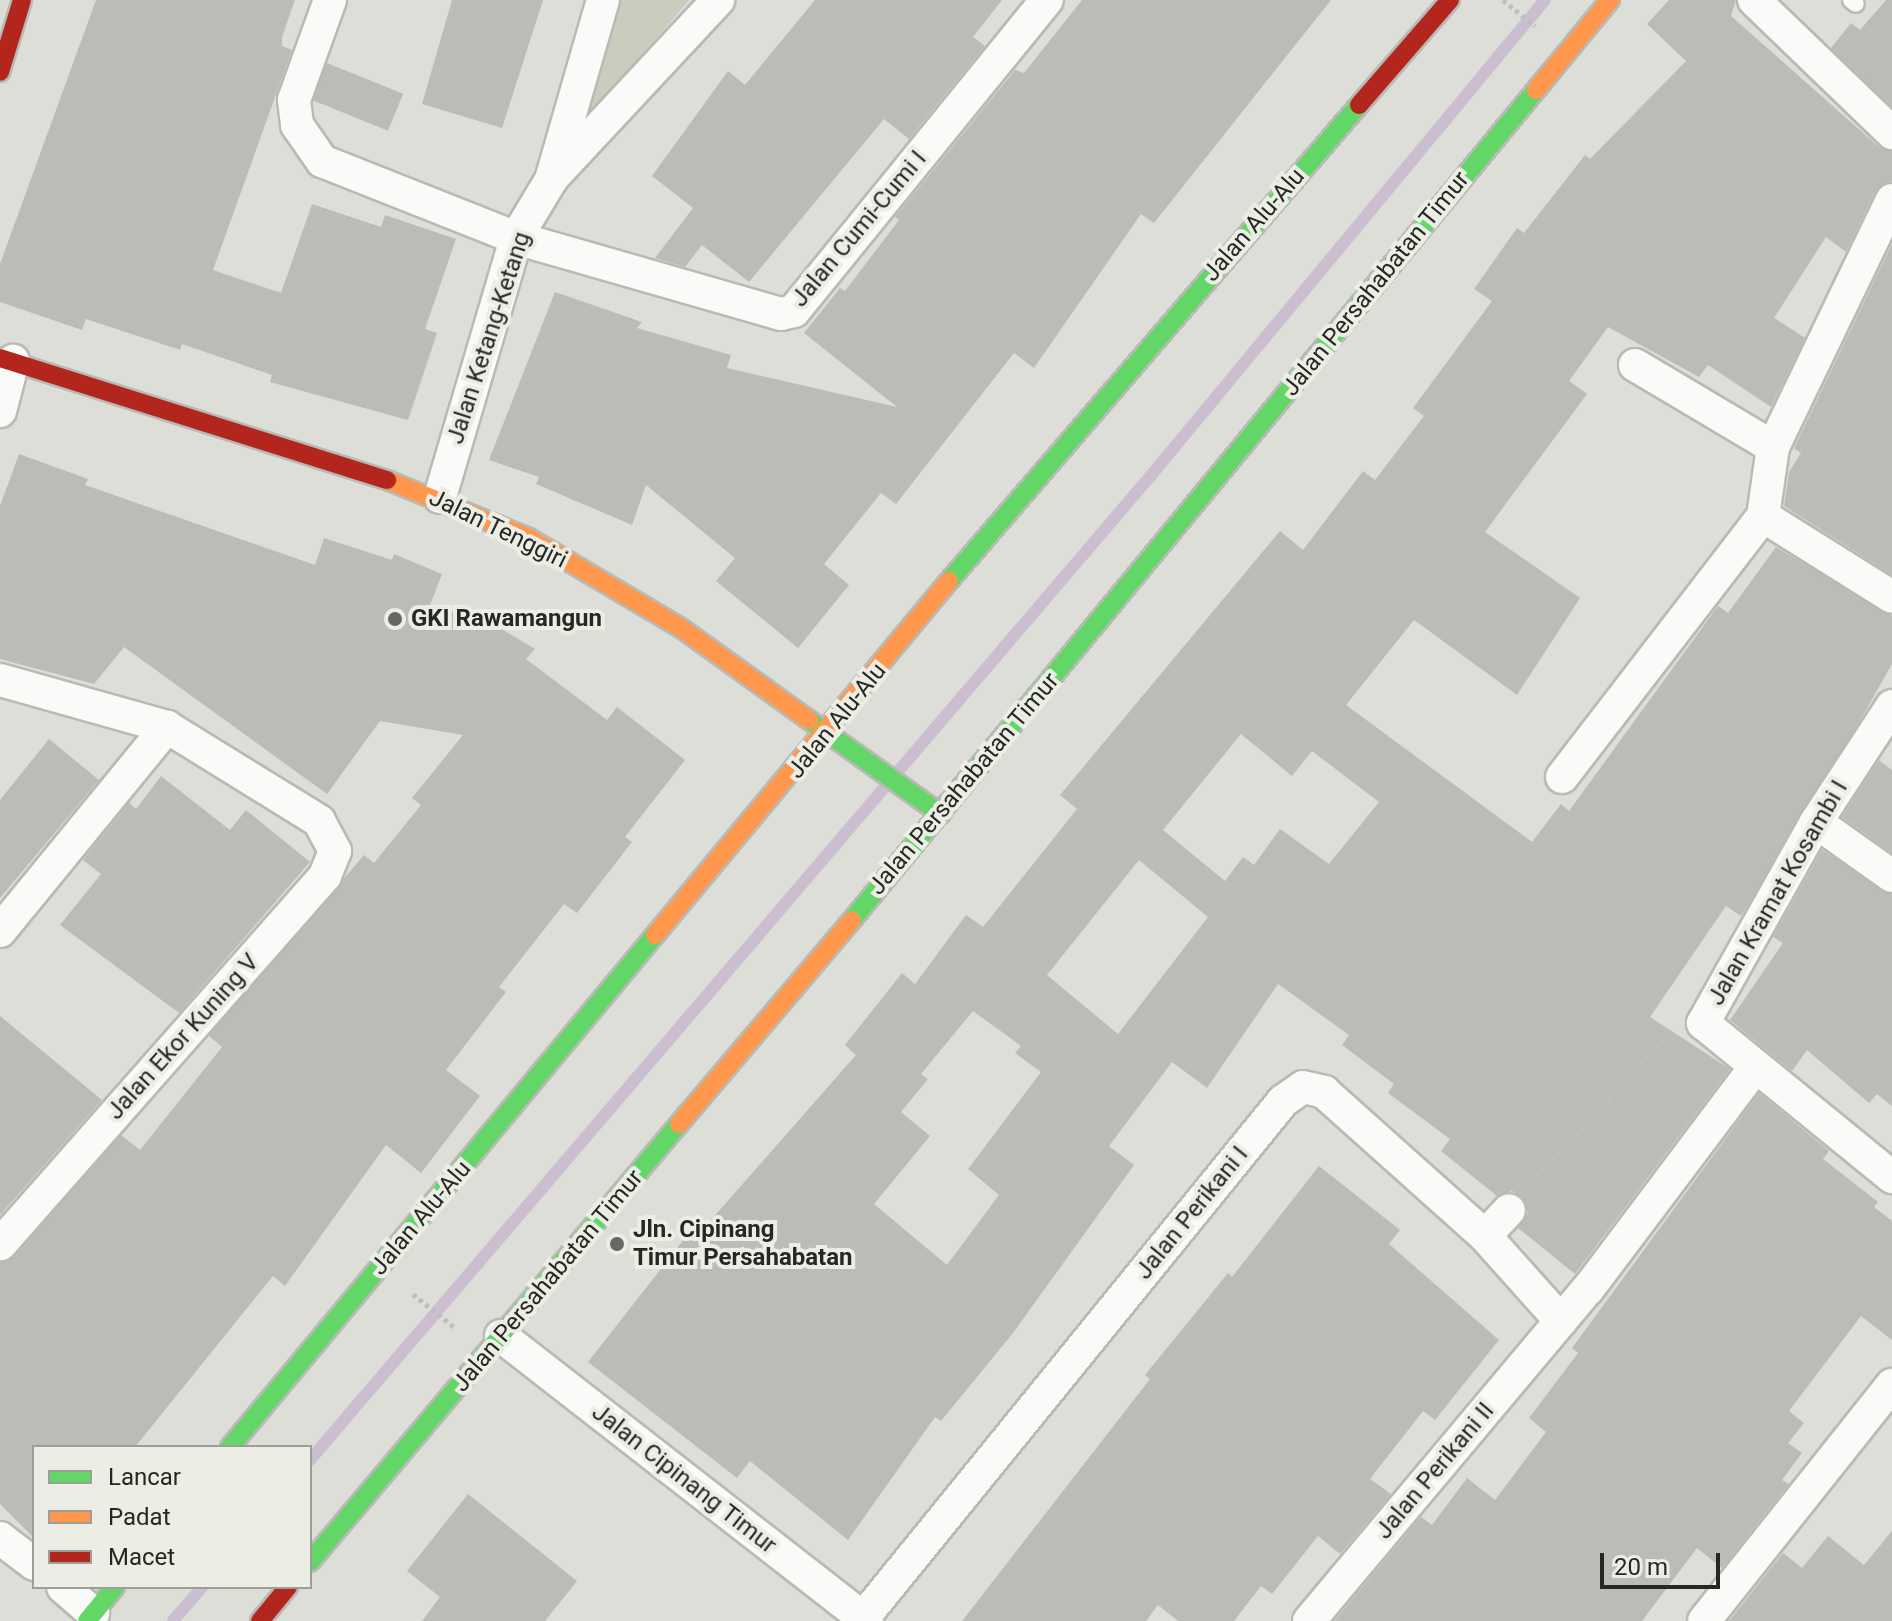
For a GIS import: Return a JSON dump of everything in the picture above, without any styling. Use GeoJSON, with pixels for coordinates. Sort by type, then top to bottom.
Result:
{"type":"FeatureCollection","features":[{"type":"Feature","properties":{"kind":"street"},"geometry":{"type":"LineString","coordinates":[[0,72],[22,0]]}},
{"type":"Feature","properties":{"kind":"street","name":"Jalan Cumi-Cumi I"},"geometry":{"type":"LineString","coordinates":[[330,0],[294,100],[297,125],[322,161],[516,238],[767,312],[794,311],[1047,0]]}},
{"type":"Feature","properties":{"kind":"street","name":"Jalan Ketang-Ketang"},"geometry":{"type":"LineString","coordinates":[[440,497],[516,238],[551,180],[603,0]]}},
{"type":"Feature","properties":{"kind":"street"},"geometry":{"type":"LineString","coordinates":[[551,180],[718,0]]}},
{"type":"Feature","properties":{"kind":"street","name":"Jalan Alu-Alu"},"geometry":{"type":"LineString","coordinates":[[232,1445],[830,732],[1027,488],[1450,0]]}},
{"type":"Feature","properties":{"kind":"street","name":"Jalan Persahabatan Timur"},"geometry":{"type":"LineString","coordinates":[[312,1560],[941,814],[1610,0]]}},
{"type":"Feature","properties":{"kind":"street"},"geometry":{"type":"LineString","coordinates":[[1754,0],[1892,133]]}},
{"type":"Feature","properties":{"kind":"street"},"geometry":{"type":"LineString","coordinates":[[1562,777],[1763,516],[1773,447],[1892,200]]}},
{"type":"Feature","properties":{"kind":"street"},"geometry":{"type":"LineString","coordinates":[[0,411],[7,360]]}},
{"type":"Feature","properties":{"kind":"street","name":"Jalan Tenggiri"},"geometry":{"type":"LineString","coordinates":[[7,360],[440,497],[529,538],[681,628],[941,814]]}},
{"type":"Feature","properties":{"kind":"street"},"geometry":{"type":"LineString","coordinates":[[1635,365],[1773,447]]}},
{"type":"Feature","properties":{"kind":"street"},"geometry":{"type":"LineString","coordinates":[[1763,516],[1892,597]]}},
{"type":"Feature","properties":{"kind":"street"},"geometry":{"type":"LineString","coordinates":[[0,680],[167,727],[0,931]]}},
{"type":"Feature","properties":{"kind":"street","name":"Jalan Kramat Kosambi I"},"geometry":{"type":"LineString","coordinates":[[1892,706],[1816,822],[1703,1023],[1892,1177]]}},
{"type":"Feature","properties":{"kind":"street","name":"Jalan Ekor Kuning V"},"geometry":{"type":"LineString","coordinates":[[0,1244],[325,876],[335,851],[332,835],[319,821],[167,727]]}},
{"type":"Feature","properties":{"kind":"street"},"geometry":{"type":"LineString","coordinates":[[1816,822],[1892,876]]}},
{"type":"Feature","properties":{"kind":"street","name":"Jalan Perikani II"},"geometry":{"type":"LineString","coordinates":[[1309,1621],[1561,1321],[1755,1067]]}},
{"type":"Feature","properties":{"kind":"street","name":"Jalan Perikani I"},"geometry":{"type":"LineString","coordinates":[[865,1619],[1291,1092],[1312,1087],[1324,1092],[1485,1236],[1561,1321]]}},
{"type":"Feature","properties":{"kind":"street"},"geometry":{"type":"LineString","coordinates":[[1485,1236],[1509,1210]]}},
{"type":"Feature","properties":{"kind":"street","name":"Jalan Cipinang Timur"},"geometry":{"type":"LineString","coordinates":[[501,1336],[865,1619]]}},
{"type":"Feature","properties":{"kind":"street"},"geometry":{"type":"LineString","coordinates":[[1704,1621],[1892,1385]]}},
{"type":"Feature","properties":{"kind":"street"},"geometry":{"type":"LineString","coordinates":[[0,1538],[32,1562]]}},
{"type":"Feature","properties":{"kind":"street"},"geometry":{"type":"LineString","coordinates":[[65,1589],[90,1617],[113,1589]]}},
{"type":"Feature","properties":{"kind":"street"},"geometry":{"type":"LineString","coordinates":[[260,1621],[286,1589]]}},
{"type":"Feature","properties":{"kind":"path"},"geometry":{"type":"LineString","coordinates":[[1503,0],[1539,30]]}},
{"type":"Feature","properties":{"kind":"path"},"geometry":{"type":"LineString","coordinates":[[1509,1210],[1655,1044],[1680,1022],[1703,1023]]}},
{"type":"Feature","properties":{"kind":"path"},"geometry":{"type":"LineString","coordinates":[[401,1284],[468,1339]]}},
{"type":"Feature","properties":{"kind":"green space"},"geometry":{"type":"Polygon","coordinates":[[[612,0],[689,0],[570,140],[612,0]]]}},
{"type":"Feature","properties":{"kind":"building"},"geometry":{"type":"Polygon","coordinates":[[[96,0],[295,0],[282,37],[282,46],[292,50],[213,270],[281,293],[312,204],[381,227],[385,215],[456,239],[425,329],[437,333],[408,420],[270,382],[272,375],[182,344],[180,350],[86,319],[82,330],[0,302],[0,264],[96,0]]]}},
{"type":"Feature","properties":{"kind":"building"},"geometry":{"type":"Polygon","coordinates":[[[452,0],[543,0],[502,128],[422,104],[452,0]]]}},
{"type":"Feature","properties":{"kind":"building"},"geometry":{"type":"Polygon","coordinates":[[[815,0],[1002,0],[973,37],[985,46],[909,139],[884,119],[749,282],[702,245],[685,267],[655,258],[693,208],[652,176],[728,71],[745,85],[815,0]]]}},
{"type":"Feature","properties":{"kind":"building"},"geometry":{"type":"Polygon","coordinates":[[[1082,0],[1331,0],[1154,223],[1141,214],[1034,368],[1014,353],[896,504],[881,493],[824,564],[849,585],[798,648],[716,581],[735,558],[646,485],[632,525],[536,484],[539,477],[489,460],[555,292],[642,322],[637,328],[731,355],[727,368],[897,407],[804,333],[840,288],[845,291],[899,220],[895,217],[1015,70],[1024,73],[1082,0]]]}},
{"type":"Feature","properties":{"kind":"building"},"geometry":{"type":"Polygon","coordinates":[[[1669,0],[1736,0],[1731,16],[1879,147],[1892,151],[1892,181],[1875,192],[1846,252],[1826,237],[1774,318],[1805,338],[1771,407],[1708,365],[1699,377],[1608,327],[1569,381],[1587,394],[1485,532],[1580,598],[1517,695],[1414,620],[1346,705],[1532,842],[1561,804],[1569,811],[1718,606],[1728,613],[1776,547],[1892,616],[1892,664],[1858,724],[1741,916],[1726,906],[1650,1017],[1730,1069],[1575,1274],[1518,1228],[1528,1213],[1522,1197],[1512,1191],[1497,1196],[1441,1151],[1450,1139],[1388,1093],[1394,1084],[1342,1045],[1349,1035],[1278,984],[1207,1088],[1172,1062],[1109,1146],[1134,1165],[1013,1333],[941,1421],[935,1417],[848,1540],[750,1461],[737,1478],[588,1362],[696,1224],[703,1229],[856,1055],[845,1045],[902,973],[915,984],[966,915],[983,927],[1077,809],[1060,795],[1280,531],[1303,550],[1363,471],[1375,480],[1424,416],[1413,408],[1492,301],[1474,289],[1517,228],[1524,233],[1585,155],[1590,159],[1686,61],[1647,24],[1669,0]],[[1241,734],[1163,830],[1225,881],[1243,857],[1254,865],[1280,829],[1329,864],[1379,802],[1312,751],[1292,776],[1241,734]],[[1139,860],[1047,975],[1118,1034],[1208,917],[1139,860]],[[973,1011],[921,1074],[928,1079],[901,1112],[930,1136],[874,1204],[947,1265],[999,1195],[968,1169],[1041,1072],[1015,1053],[1021,1046],[973,1011]]]}},
{"type":"Feature","properties":{"kind":"building"},"geometry":{"type":"Polygon","coordinates":[[[1886,0],[1892,0],[1892,107],[1831,48],[1851,23],[1860,30],[1886,0]]]}},
{"type":"Feature","properties":{"kind":"building"},"geometry":{"type":"Polygon","coordinates":[[[327,63],[403,94],[388,131],[312,100],[327,63]]]}},
{"type":"Feature","properties":{"kind":"building"},"geometry":{"type":"Polygon","coordinates":[[[1892,244],[1892,575],[1784,506],[1789,472],[1801,453],[1794,448],[1892,244]]]}},
{"type":"Feature","properties":{"kind":"building"},"geometry":{"type":"Polygon","coordinates":[[[19,454],[88,479],[85,485],[315,565],[324,538],[392,560],[394,554],[442,574],[430,605],[495,625],[535,649],[526,659],[607,720],[617,707],[685,760],[625,837],[632,842],[577,913],[564,904],[499,987],[506,992],[446,1070],[480,1096],[421,1173],[386,1145],[285,1286],[273,1276],[137,1445],[32,1445],[32,1536],[0,1504],[0,1262],[14,1257],[121,1135],[140,1150],[222,1047],[209,1036],[364,855],[374,863],[421,805],[412,798],[463,735],[380,721],[327,794],[124,647],[94,684],[0,659],[0,506],[19,454]]]}},
{"type":"Feature","properties":{"kind":"building"},"geometry":{"type":"Polygon","coordinates":[[[49,739],[99,780],[0,898],[0,800],[49,739]]]}},
{"type":"Feature","properties":{"kind":"building"},"geometry":{"type":"Polygon","coordinates":[[[1879,760],[1892,770],[1892,853],[1842,817],[1879,760]]]}},
{"type":"Feature","properties":{"kind":"building"},"geometry":{"type":"Polygon","coordinates":[[[161,776],[230,830],[246,810],[310,862],[179,1013],[60,925],[101,874],[83,860],[129,803],[136,809],[161,776]]]}},
{"type":"Feature","properties":{"kind":"building"},"geometry":{"type":"Polygon","coordinates":[[[1822,850],[1892,895],[1892,1106],[1877,1094],[1869,1103],[1807,1050],[1792,1071],[1730,1020],[1783,943],[1773,937],[1822,850]]]}},
{"type":"Feature","properties":{"kind":"building"},"geometry":{"type":"Polygon","coordinates":[[[0,1016],[102,1100],[0,1215],[0,1016]]]}},
{"type":"Feature","properties":{"kind":"building"},"geometry":{"type":"Polygon","coordinates":[[[1759,1093],[1829,1151],[1823,1159],[1878,1202],[1874,1207],[1892,1221],[1892,1340],[1861,1316],[1789,1411],[1804,1423],[1788,1443],[1802,1453],[1782,1480],[1789,1484],[1722,1568],[1697,1548],[1642,1621],[1334,1621],[1421,1517],[1432,1525],[1467,1478],[1495,1500],[1546,1432],[1529,1418],[1578,1353],[1572,1348],[1759,1093]]]}},
{"type":"Feature","properties":{"kind":"building"},"geometry":{"type":"Polygon","coordinates":[[[1319,1166],[1400,1230],[1389,1244],[1499,1340],[1435,1420],[1423,1411],[1370,1479],[1391,1494],[1340,1554],[1318,1536],[1272,1594],[1261,1586],[1234,1621],[1178,1621],[1158,1605],[1146,1621],[962,1621],[1150,1379],[1145,1375],[1228,1273],[1232,1277],[1319,1166]]]}},
{"type":"Feature","properties":{"kind":"building"},"geometry":{"type":"Polygon","coordinates":[[[468,1494],[577,1581],[545,1621],[422,1621],[440,1597],[407,1571],[468,1494]]]}},
{"type":"Feature","properties":{"kind":"building"},"geometry":{"type":"Polygon","coordinates":[[[1892,1531],[1892,1621],[1729,1621],[1783,1553],[1802,1568],[1828,1536],[1864,1565],[1892,1531]]]}},
{"type":"Feature","properties":{"kind":"waterway"},"geometry":{"type":"LineString","coordinates":[[312,1458],[1153,473],[1545,0]]}},
{"type":"Feature","properties":{"kind":"waterway"},"geometry":{"type":"LineString","coordinates":[[173,1621],[200,1589]]}},
{"type":"Feature","properties":{"kind":"traffic: fast"},"geometry":{"type":"LineString","coordinates":[[852,920],[1536,90]]}},
{"type":"Feature","properties":{"kind":"traffic: fast"},"geometry":{"type":"LineString","coordinates":[[949,581],[1359,105]]}},
{"type":"Feature","properties":{"kind":"traffic: fast"},"geometry":{"type":"LineString","coordinates":[[809,720],[941,814]]}},
{"type":"Feature","properties":{"kind":"traffic: fast"},"geometry":{"type":"LineString","coordinates":[[232,1445],[655,935]]}},
{"type":"Feature","properties":{"kind":"traffic: fast"},"geometry":{"type":"LineString","coordinates":[[312,1560],[679,1124]]}},
{"type":"Feature","properties":{"kind":"traffic: fast"},"geometry":{"type":"LineString","coordinates":[[87,1621],[113,1589]]}},
{"type":"Feature","properties":{"kind":"traffic: slow"},"geometry":{"type":"LineString","coordinates":[[1536,90],[1610,0]]}},
{"type":"Feature","properties":{"kind":"traffic: slow"},"geometry":{"type":"LineString","coordinates":[[387,480],[529,538],[681,628],[809,720]]}},
{"type":"Feature","properties":{"kind":"traffic: slow"},"geometry":{"type":"LineString","coordinates":[[655,935],[949,581]]}},
{"type":"Feature","properties":{"kind":"traffic: slow"},"geometry":{"type":"LineString","coordinates":[[679,1124],[852,920]]}},
{"type":"Feature","properties":{"kind":"traffic: jam"},"geometry":{"type":"LineString","coordinates":[[0,72],[22,0]]}},
{"type":"Feature","properties":{"kind":"traffic: jam"},"geometry":{"type":"LineString","coordinates":[[1359,105],[1450,0]]}},
{"type":"Feature","properties":{"kind":"traffic: jam"},"geometry":{"type":"LineString","coordinates":[[0,358],[387,480]]}},
{"type":"Feature","properties":{"kind":"traffic: jam"},"geometry":{"type":"LineString","coordinates":[[260,1621],[286,1589]]}},
{"type":"Feature","properties":{"kind":"place","name":"GKI Rawamangun"},"geometry":{"type":"Point","coordinates":[395,619]}},
{"type":"Feature","properties":{"kind":"place","name":"Jln. Cipinang Timur Persahabatan"},"geometry":{"type":"Point","coordinates":[617,1244]}}]}
